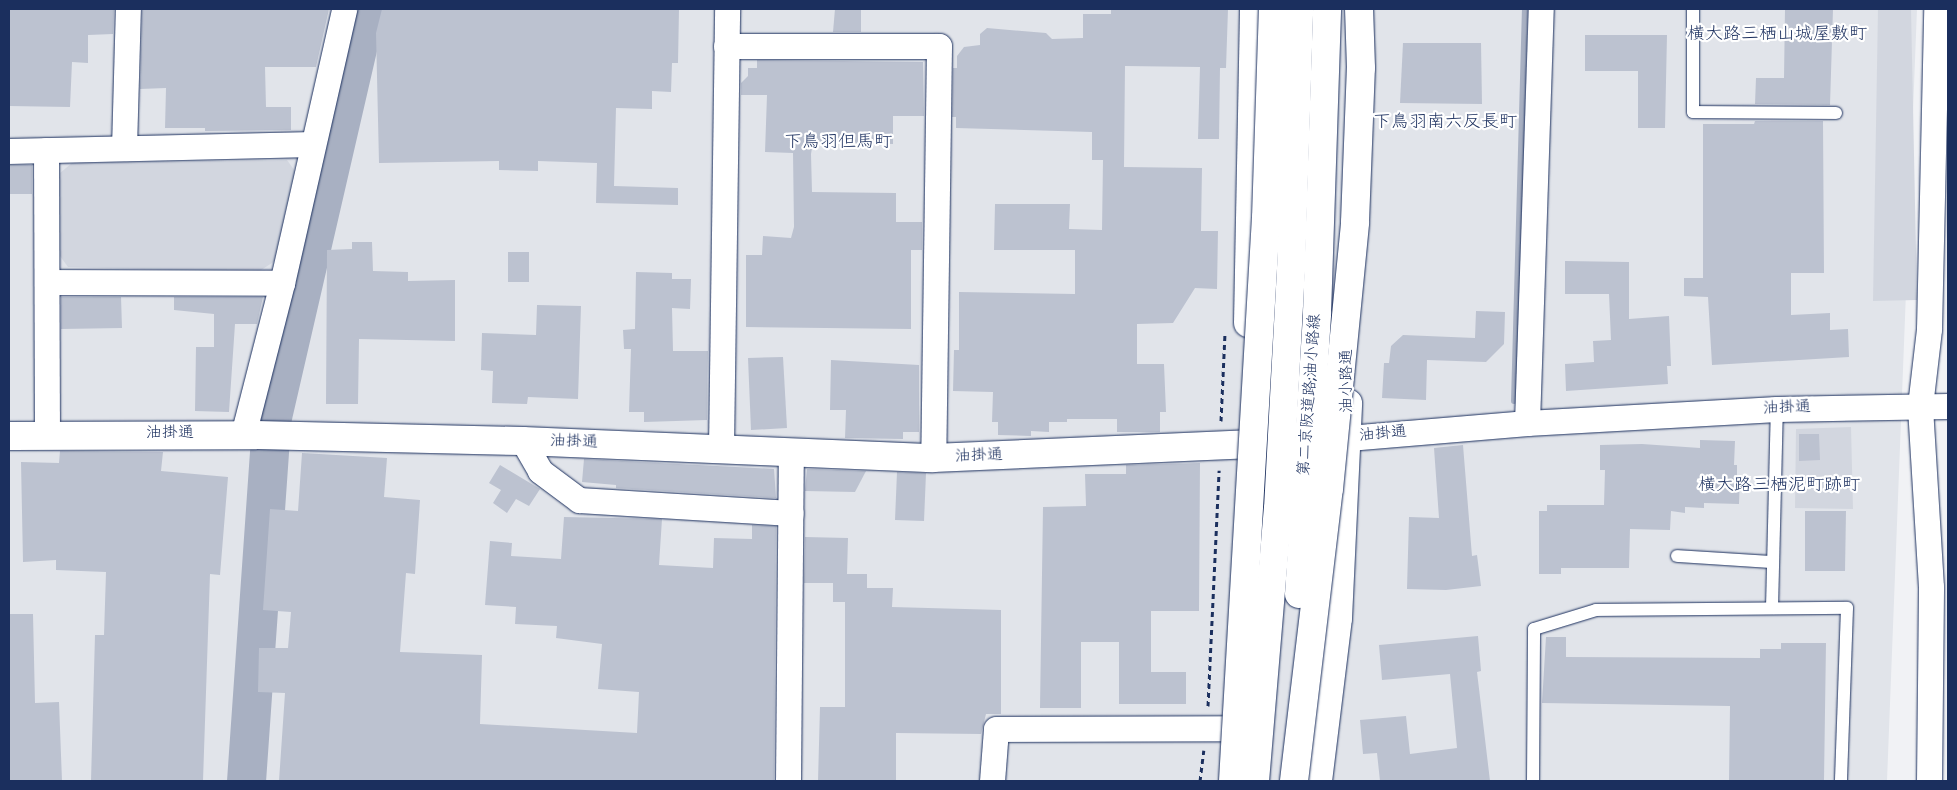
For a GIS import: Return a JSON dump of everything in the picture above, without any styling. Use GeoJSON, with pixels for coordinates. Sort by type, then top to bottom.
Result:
{"type":"FeatureCollection","features":[{"type":"Feature","properties":{"kind":"main road"},"geometry":{"type":"LineString","coordinates":[[1222,781],[1218,728],[1254,9]]}},
{"type":"Feature","properties":{"kind":"main road"},"geometry":{"type":"LineString","coordinates":[[1233,781],[1260,344],[1273,9]]}},
{"type":"Feature","properties":{"kind":"main road","name":"第二京阪道路;油小路線"},"geometry":{"type":"LineString","coordinates":[[1255,781],[1278,509],[1291,270],[1299,9]]}},
{"type":"Feature","properties":{"kind":"main road","name":"第二京阪道路;油小路線"},"geometry":{"type":"LineString","coordinates":[[1282,781],[1298,606],[1317,313],[1326,9]]}},
{"type":"Feature","properties":{"kind":"main road"},"geometry":{"type":"LineString","coordinates":[[1294,781],[1329,489],[1354,222],[1361,68],[1358,9]]}},
{"type":"Feature","properties":{"kind":"main road","name":"油小路通"},"geometry":{"type":"LineString","coordinates":[[1318,781],[1338,618],[1348,438],[1350,176],[1358,9]]}},
{"type":"Feature","properties":{"kind":"main road","name":"油掛通"},"geometry":{"type":"LineString","coordinates":[[9,436],[47,434],[285,435],[722,448],[932,458],[1233,446],[1348,438]]}},
{"type":"Feature","properties":{"kind":"street"},"geometry":{"type":"LineString","coordinates":[[124,148],[128,9]]}},
{"type":"Feature","properties":{"kind":"street"},"geometry":{"type":"LineString","coordinates":[[249,435],[312,144],[344,9]]}},
{"type":"Feature","properties":{"kind":"street"},"geometry":{"type":"LineString","coordinates":[[722,448],[727,9]]}},
{"type":"Feature","properties":{"kind":"street"},"geometry":{"type":"LineString","coordinates":[[1527,423],[1541,9]]}},
{"type":"Feature","properties":{"kind":"street"},"geometry":{"type":"LineString","coordinates":[[1929,781],[1932,587],[1920,406],[1929,329],[1936,9]]}},
{"type":"Feature","properties":{"kind":"street"},"geometry":{"type":"LineString","coordinates":[[726,46],[939,46],[932,458]]}},
{"type":"Feature","properties":{"kind":"street"},"geometry":{"type":"LineString","coordinates":[[9,151],[312,144]]}},
{"type":"Feature","properties":{"kind":"street"},"geometry":{"type":"LineString","coordinates":[[46,150],[47,434]]}},
{"type":"Feature","properties":{"kind":"street"},"geometry":{"type":"LineString","coordinates":[[46,282],[282,283]]}},
{"type":"Feature","properties":{"kind":"street","name":"油掛通"},"geometry":{"type":"LineString","coordinates":[[1348,438],[1527,423],[1777,409],[1948,406]]}},
{"type":"Feature","properties":{"kind":"street"},"geometry":{"type":"LineString","coordinates":[[523,441],[540,472],[579,500],[791,513]]}},
{"type":"Feature","properties":{"kind":"street"},"geometry":{"type":"LineString","coordinates":[[788,781],[791,452]]}},
{"type":"Feature","properties":{"kind":"street"},"geometry":{"type":"LineString","coordinates":[[992,781],[996,729],[1218,728]]}},
{"type":"Feature","properties":{"kind":"lane"},"geometry":{"type":"LineString","coordinates":[[1693,9],[1693,112],[1836,113]]}},
{"type":"Feature","properties":{"kind":"lane"},"geometry":{"type":"LineString","coordinates":[[1772,608],[1777,409]]}},
{"type":"Feature","properties":{"kind":"lane"},"geometry":{"type":"LineString","coordinates":[[1677,556],[1773,562]]}},
{"type":"Feature","properties":{"kind":"lane"},"geometry":{"type":"LineString","coordinates":[[1533,781],[1534,629],[1596,610],[1847,608],[1841,781]]}},
{"type":"Feature","properties":{"kind":"path"},"geometry":{"type":"LineString","coordinates":[[1200,781],[1218,728],[1233,446],[1225,324]]}},
{"type":"Feature","properties":{"kind":"shaded area"},"geometry":{"type":"Polygon","coordinates":[[[9,9],[1917,9],[1887,781],[9,781],[9,9]]]}},
{"type":"Feature","properties":{"kind":"shaded area"},"geometry":{"type":"Polygon","coordinates":[[[1878,9],[1911,9],[1917,300],[1873,301],[1878,9]]]}},
{"type":"Feature","properties":{"kind":"shaded area"},"geometry":{"type":"Polygon","coordinates":[[[287,160],[297,174],[275,261],[258,272],[68,267],[60,256],[60,173],[72,163],[287,160]]]}},
{"type":"Feature","properties":{"kind":"shaded area"},"geometry":{"type":"Polygon","coordinates":[[[1851,427],[1853,509],[1795,508],[1796,429],[1851,427]]]}},
{"type":"Feature","properties":{"kind":"building"},"geometry":{"type":"Polygon","coordinates":[[[9,9],[114,9],[113,34],[88,35],[88,63],[72,62],[70,107],[9,106],[9,9]]]}},
{"type":"Feature","properties":{"kind":"building"},"geometry":{"type":"Polygon","coordinates":[[[142,9],[329,9],[316,67],[265,67],[266,107],[291,107],[291,130],[205,131],[205,128],[165,128],[166,88],[140,89],[142,9]]]}},
{"type":"Feature","properties":{"kind":"building"},"geometry":{"type":"Polygon","coordinates":[[[382,9],[679,9],[678,63],[672,63],[671,92],[652,91],[652,109],[616,108],[614,186],[678,188],[678,205],[596,203],[597,163],[538,161],[538,171],[499,170],[499,161],[379,163],[376,33],[382,9]]]}},
{"type":"Feature","properties":{"kind":"building"},"geometry":{"type":"Polygon","coordinates":[[[835,9],[861,9],[861,32],[833,32],[835,9]]]}},
{"type":"Feature","properties":{"kind":"building"},"geometry":{"type":"Polygon","coordinates":[[[1111,9],[1228,9],[1226,68],[1220,68],[1219,139],[1198,139],[1200,67],[1125,66],[1124,167],[1202,168],[1201,231],[1218,231],[1217,289],[1195,288],[1173,323],[1137,324],[1137,364],[1164,364],[1166,412],[1160,412],[1160,432],[1117,432],[1117,419],[1067,419],[1067,422],[1049,422],[1049,432],[1031,431],[1031,436],[998,435],[998,422],[992,422],[993,392],[953,391],[954,350],[959,350],[959,292],[1075,294],[1075,250],[994,250],[995,204],[1070,204],[1069,229],[1102,230],[1103,160],[1092,160],[1092,132],[956,128],[956,117],[952,117],[953,68],[957,68],[957,56],[964,47],[980,45],[980,34],[987,28],[1046,33],[1052,39],[1083,38],[1083,14],[1111,14],[1111,9]]]}},
{"type":"Feature","properties":{"kind":"building"},"geometry":{"type":"Polygon","coordinates":[[[1785,9],[1833,9],[1830,105],[1755,104],[1756,78],[1784,78],[1785,9]]]}},
{"type":"Feature","properties":{"kind":"building"},"geometry":{"type":"Polygon","coordinates":[[[1585,35],[1667,35],[1665,128],[1638,128],[1638,71],[1585,71],[1585,35]]]}},
{"type":"Feature","properties":{"kind":"building"},"geometry":{"type":"Polygon","coordinates":[[[1403,43],[1481,43],[1482,104],[1400,103],[1403,43]]]}},
{"type":"Feature","properties":{"kind":"building"},"geometry":{"type":"Polygon","coordinates":[[[757,60],[923,62],[924,116],[893,116],[893,144],[813,142],[811,154],[812,192],[896,193],[896,222],[922,222],[922,250],[911,250],[911,329],[746,327],[746,255],[762,255],[763,236],[791,238],[794,227],[793,153],[765,152],[767,95],[741,95],[741,83],[748,76],[748,68],[757,68],[757,60]]]}},
{"type":"Feature","properties":{"kind":"building"},"geometry":{"type":"Polygon","coordinates":[[[1755,121],[1823,121],[1824,273],[1791,273],[1791,315],[1830,313],[1830,330],[1848,329],[1849,357],[1712,365],[1708,297],[1684,296],[1684,278],[1703,278],[1703,124],[1754,124],[1755,121]]]}},
{"type":"Feature","properties":{"kind":"building"},"geometry":{"type":"Polygon","coordinates":[[[9,165],[32,165],[32,194],[9,194],[9,165]]]}},
{"type":"Feature","properties":{"kind":"building"},"geometry":{"type":"Polygon","coordinates":[[[352,242],[372,242],[373,271],[408,272],[408,281],[455,280],[455,341],[359,339],[358,404],[326,404],[327,250],[352,249],[352,242]]]}},
{"type":"Feature","properties":{"kind":"building"},"geometry":{"type":"Polygon","coordinates":[[[508,252],[529,252],[529,282],[508,282],[508,252]]]}},
{"type":"Feature","properties":{"kind":"building"},"geometry":{"type":"Polygon","coordinates":[[[1565,261],[1629,262],[1629,319],[1669,316],[1671,366],[1667,366],[1668,384],[1566,391],[1565,364],[1594,362],[1593,341],[1611,340],[1609,294],[1565,294],[1565,261]]]}},
{"type":"Feature","properties":{"kind":"building"},"geometry":{"type":"Polygon","coordinates":[[[636,272],[672,273],[672,279],[691,279],[690,309],[672,308],[673,351],[708,351],[707,420],[644,422],[644,412],[629,412],[631,349],[624,349],[623,330],[635,329],[636,272]]]}},
{"type":"Feature","properties":{"kind":"building"},"geometry":{"type":"Polygon","coordinates":[[[61,297],[121,297],[122,328],[61,329],[61,297]]]}},
{"type":"Feature","properties":{"kind":"building"},"geometry":{"type":"Polygon","coordinates":[[[174,297],[263,297],[257,324],[235,324],[229,412],[195,411],[196,347],[214,347],[214,314],[174,310],[174,297]]]}},
{"type":"Feature","properties":{"kind":"building"},"geometry":{"type":"Polygon","coordinates":[[[537,305],[581,306],[578,399],[528,397],[527,404],[492,403],[493,371],[481,370],[482,333],[536,335],[537,305]]]}},
{"type":"Feature","properties":{"kind":"building"},"geometry":{"type":"Polygon","coordinates":[[[1476,311],[1505,312],[1504,344],[1486,362],[1427,360],[1426,400],[1382,398],[1384,363],[1389,363],[1391,346],[1403,335],[1475,338],[1476,311]]]}},
{"type":"Feature","properties":{"kind":"building"},"geometry":{"type":"Polygon","coordinates":[[[783,357],[787,428],[751,430],[748,358],[783,357]]]}},
{"type":"Feature","properties":{"kind":"building"},"geometry":{"type":"Polygon","coordinates":[[[831,360],[919,365],[919,432],[903,432],[903,439],[845,438],[846,410],[830,410],[831,360]]]}},
{"type":"Feature","properties":{"kind":"building"},"geometry":{"type":"Polygon","coordinates":[[[1799,434],[1819,434],[1820,460],[1799,461],[1799,434]]]}},
{"type":"Feature","properties":{"kind":"building"},"geometry":{"type":"Polygon","coordinates":[[[1700,440],[1735,441],[1734,465],[1737,465],[1737,476],[1740,476],[1739,504],[1704,503],[1704,508],[1685,507],[1685,513],[1671,511],[1670,530],[1630,529],[1629,568],[1561,568],[1561,574],[1539,574],[1539,511],[1547,511],[1547,505],[1604,505],[1605,470],[1600,470],[1600,445],[1642,444],[1700,448],[1700,440]]]}},
{"type":"Feature","properties":{"kind":"building"},"geometry":{"type":"Polygon","coordinates":[[[1463,445],[1472,556],[1477,555],[1481,586],[1446,590],[1407,589],[1409,517],[1439,518],[1434,448],[1463,445]]]}},
{"type":"Feature","properties":{"kind":"building"},"geometry":{"type":"Polygon","coordinates":[[[60,451],[163,452],[161,471],[228,477],[220,575],[210,574],[203,781],[91,781],[95,635],[104,635],[106,572],[56,570],[56,560],[23,562],[21,462],[59,463],[60,451]]]}},
{"type":"Feature","properties":{"kind":"building"},"geometry":{"type":"Polygon","coordinates":[[[302,453],[387,458],[384,497],[420,500],[415,574],[406,573],[400,652],[482,655],[480,724],[637,733],[639,692],[598,689],[602,644],[556,638],[557,626],[515,624],[516,607],[485,605],[490,541],[512,543],[511,556],[561,559],[564,517],[662,519],[659,565],[713,568],[714,538],[752,539],[752,525],[776,526],[774,781],[279,781],[285,693],[258,692],[259,648],[288,648],[291,612],[263,610],[270,509],[298,511],[302,453]]]}},
{"type":"Feature","properties":{"kind":"building"},"geometry":{"type":"Polygon","coordinates":[[[584,459],[774,469],[776,498],[616,488],[616,485],[582,482],[584,459]]]}},
{"type":"Feature","properties":{"kind":"building"},"geometry":{"type":"Polygon","coordinates":[[[1200,463],[1199,611],[1151,611],[1151,672],[1186,672],[1186,704],[1119,704],[1119,642],[1081,642],[1081,708],[1040,708],[1043,507],[1086,506],[1085,474],[1126,474],[1126,465],[1200,463]]]}},
{"type":"Feature","properties":{"kind":"building"},"geometry":{"type":"Polygon","coordinates":[[[500,465],[540,489],[529,506],[516,499],[507,513],[493,503],[501,490],[489,483],[500,465]]]}},
{"type":"Feature","properties":{"kind":"building"},"geometry":{"type":"Polygon","coordinates":[[[807,469],[866,471],[855,492],[805,491],[807,469]]]}},
{"type":"Feature","properties":{"kind":"building"},"geometry":{"type":"Polygon","coordinates":[[[897,472],[926,473],[924,521],[895,520],[897,472]]]}},
{"type":"Feature","properties":{"kind":"building"},"geometry":{"type":"Polygon","coordinates":[[[1805,511],[1846,511],[1845,571],[1805,571],[1805,511]]]}},
{"type":"Feature","properties":{"kind":"building"},"geometry":{"type":"Polygon","coordinates":[[[805,537],[848,538],[847,574],[867,574],[867,588],[893,588],[892,607],[1001,610],[1001,714],[986,714],[981,734],[896,733],[896,781],[818,781],[820,707],[845,707],[845,602],[833,602],[833,583],[804,583],[805,537]]]}},
{"type":"Feature","properties":{"kind":"building"},"geometry":{"type":"Polygon","coordinates":[[[9,614],[33,614],[35,703],[59,702],[62,781],[9,781],[9,614]]]}},
{"type":"Feature","properties":{"kind":"building"},"geometry":{"type":"Polygon","coordinates":[[[1478,636],[1481,671],[1477,672],[1490,781],[1380,781],[1377,753],[1363,754],[1360,720],[1406,716],[1410,754],[1457,748],[1450,674],[1382,680],[1379,645],[1478,636]]]}},
{"type":"Feature","properties":{"kind":"building"},"geometry":{"type":"Polygon","coordinates":[[[1546,637],[1566,637],[1566,657],[1760,658],[1760,649],[1781,649],[1781,643],[1826,643],[1824,781],[1729,781],[1730,706],[1542,703],[1546,637]]]}},
{"type":"Feature","properties":{"kind":"waterway"},"geometry":{"type":"LineString","coordinates":[[246,781],[271,421],[366,9]]}},
{"type":"Feature","properties":{"kind":"waterway"},"geometry":{"type":"LineString","coordinates":[[1514,401],[1525,9]]}},
{"type":"Feature","properties":{"kind":"district","name":"横大路三栖山城屋敷町"},"geometry":{"type":"Point","coordinates":[1777,36]}},
{"type":"Feature","properties":{"kind":"district","name":"下鳥羽南六反長町"},"geometry":{"type":"Point","coordinates":[1445,124]}},
{"type":"Feature","properties":{"kind":"district","name":"下鳥羽但馬町"},"geometry":{"type":"Point","coordinates":[838,144]}},
{"type":"Feature","properties":{"kind":"district","name":"横大路三栖泥町跡町"},"geometry":{"type":"Point","coordinates":[1779,487]}}]}
